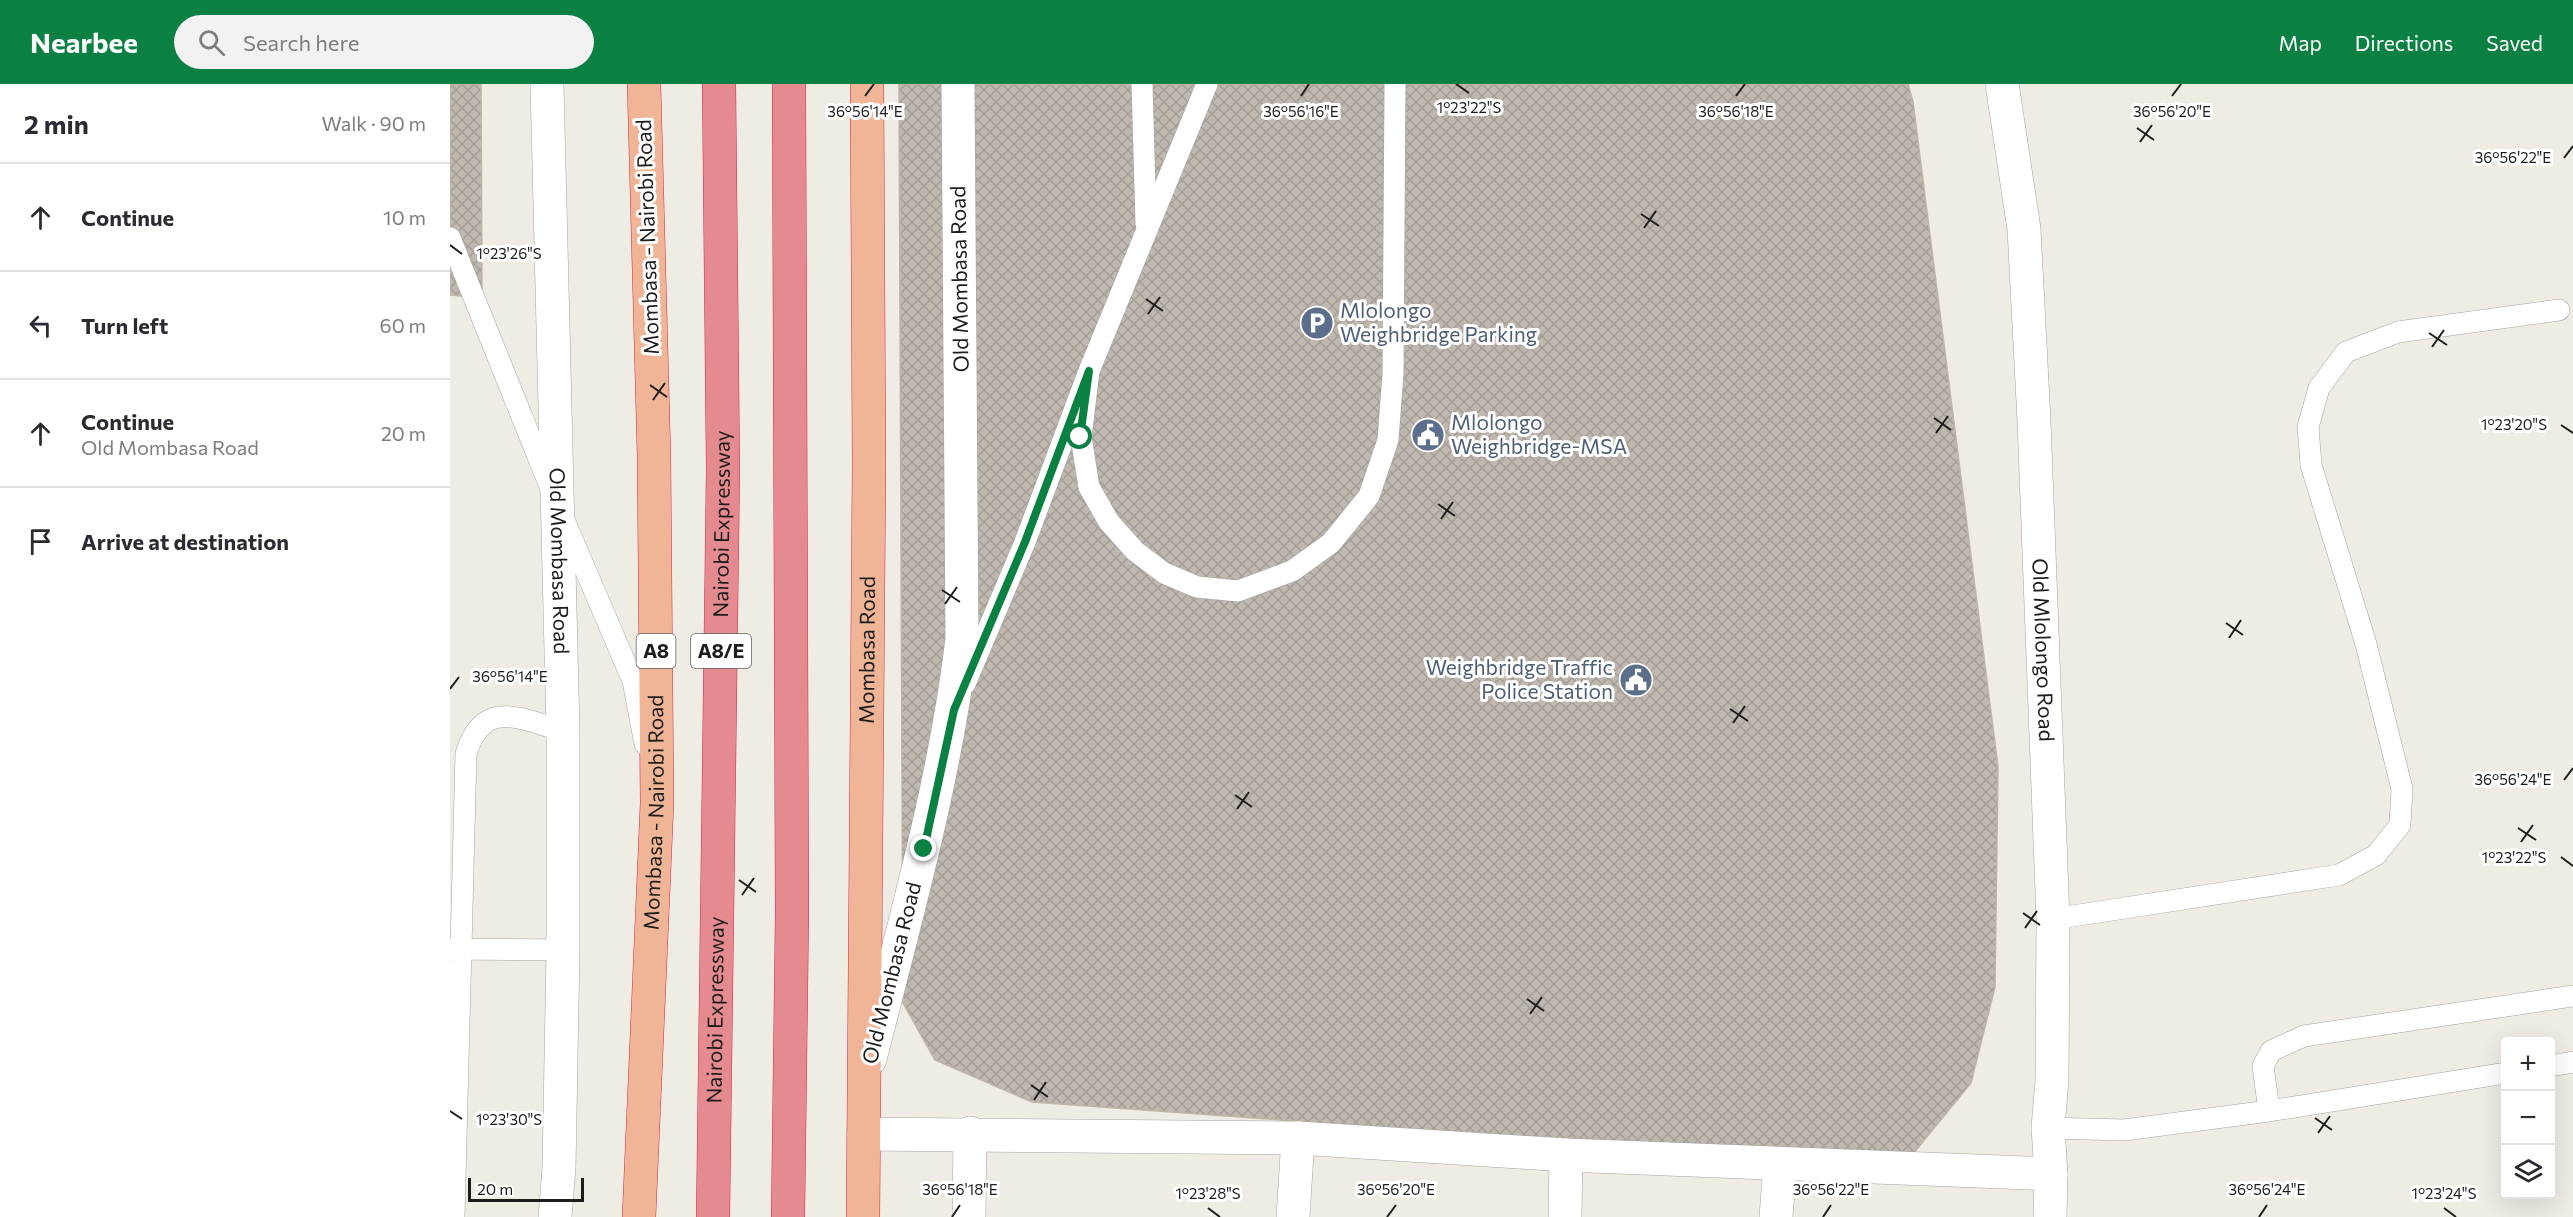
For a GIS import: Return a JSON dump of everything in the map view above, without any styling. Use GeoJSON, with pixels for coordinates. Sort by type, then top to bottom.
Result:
{"type":"FeatureCollection","features":[{"type":"Feature","properties":{"kind":"highway","name":"Mombasa - Nairobi Road"},"geometry":{"type":"LineString","coordinates":[[639,1217],[657,803],[654,457],[644,84]]}},
{"type":"Feature","properties":{"kind":"highway","name":"Nairobi Expressway"},"geometry":{"type":"LineString","coordinates":[[713,1217],[723,469],[719,84]]}},
{"type":"Feature","properties":{"kind":"highway"},"geometry":{"type":"LineString","coordinates":[[788,1217],[792,913],[789,84]]}},
{"type":"Feature","properties":{"kind":"highway","name":"Mombasa Road"},"geometry":{"type":"LineString","coordinates":[[863,1217],[866,1075],[867,84]]}},
{"type":"Feature","properties":{"kind":"street","name":"Old Mombasa Road"},"geometry":{"type":"LineString","coordinates":[[547,84],[563,731],[563,950],[559,1168],[555,1217]]}},
{"type":"Feature","properties":{"kind":"street","name":"Old Mombasa Road"},"geometry":{"type":"LineString","coordinates":[[866,1075],[924,849],[954,710],[962,639],[958,84]]}},
{"type":"Feature","properties":{"kind":"street","name":"Old Mlolongo Road"},"geometry":{"type":"LineString","coordinates":[[2002,84],[2024,229],[2054,919],[2052,1080],[2048,1128],[2051,1173],[2049,1217]]}},
{"type":"Feature","properties":{"kind":"street"},"geometry":{"type":"LineString","coordinates":[[864,1134],[970,1133],[1298,1138],[1566,1155],[1780,1165],[2051,1173]]}},
{"type":"Feature","properties":{"kind":"street"},"geometry":{"type":"LineString","coordinates":[[969,1217],[970,1133]]}},
{"type":"Feature","properties":{"kind":"street"},"geometry":{"type":"LineString","coordinates":[[1293,1217],[1298,1138]]}},
{"type":"Feature","properties":{"kind":"street"},"geometry":{"type":"LineString","coordinates":[[1565,1217],[1566,1155]]}},
{"type":"Feature","properties":{"kind":"street"},"geometry":{"type":"LineString","coordinates":[[1776,1217],[1780,1165]]}},
{"type":"Feature","properties":{"kind":"lane"},"geometry":{"type":"LineString","coordinates":[[1142,84],[1147,231]]}},
{"type":"Feature","properties":{"kind":"lane"},"geometry":{"type":"LineString","coordinates":[[954,710],[1025,542],[1089,371],[1207,84]]}},
{"type":"Feature","properties":{"kind":"lane"},"geometry":{"type":"LineString","coordinates":[[1089,371],[1080,437],[1089,487],[1109,522],[1135,551],[1164,573],[1197,587],[1238,591],[1292,571],[1331,543],[1369,496],[1388,440],[1393,374],[1395,84]]}},
{"type":"Feature","properties":{"kind":"lane"},"geometry":{"type":"LineString","coordinates":[[450,238],[558,507],[633,681],[657,803]]}},
{"type":"Feature","properties":{"kind":"lane"},"geometry":{"type":"LineString","coordinates":[[2054,919],[2339,875],[2376,855],[2400,825],[2402,789],[2366,644],[2310,465],[2308,427],[2319,388],[2346,352],[2398,333],[2559,310]]}},
{"type":"Feature","properties":{"kind":"lane"},"geometry":{"type":"LineString","coordinates":[[454,1217],[457,949],[466,754],[472,735],[486,721],[499,716],[563,731]]}},
{"type":"Feature","properties":{"kind":"lane"},"geometry":{"type":"LineString","coordinates":[[457,949],[563,950]]}},
{"type":"Feature","properties":{"kind":"lane"},"geometry":{"type":"LineString","coordinates":[[2269,1111],[2263,1066],[2271,1051],[2304,1036],[2573,996]]}},
{"type":"Feature","properties":{"kind":"lane"},"geometry":{"type":"LineString","coordinates":[[2555,1065],[2573,1062]]}},
{"type":"Feature","properties":{"kind":"lane"},"geometry":{"type":"LineString","coordinates":[[2048,1128],[2124,1130],[2269,1111],[2501,1074]]}},
{"type":"Feature","properties":{"kind":"building"},"geometry":{"type":"Polygon","coordinates":[[[450,84],[481,84],[482,298],[450,295],[450,84]]]}},
{"type":"Feature","properties":{"kind":"building","name":"Mlolongo Weighbridge-MSA"},"geometry":{"type":"Polygon","coordinates":[[[899,84],[1908,84],[1913,102],[1998,767],[1995,987],[1971,1083],[1904,1165],[1032,1102],[935,1060],[903,1003],[899,84]]]}},
{"type":"Feature","properties":{"kind":"place","name":"Mlolongo Weighbridge Parking"},"geometry":{"type":"Point","coordinates":[1317,323]}},
{"type":"Feature","properties":{"kind":"place","name":"Mlolongo Weighbridge-MSA"},"geometry":{"type":"Point","coordinates":[1428,435]}},
{"type":"Feature","properties":{"kind":"place","name":"Weighbridge Traffic Police Station"},"geometry":{"type":"Point","coordinates":[1636,680]}},
{"type":"Feature","properties":{"kind":"route"},"geometry":{"type":"LineString","coordinates":[[924,849],[954,710],[1025,542],[1089,371],[1080,437]]}}]}
